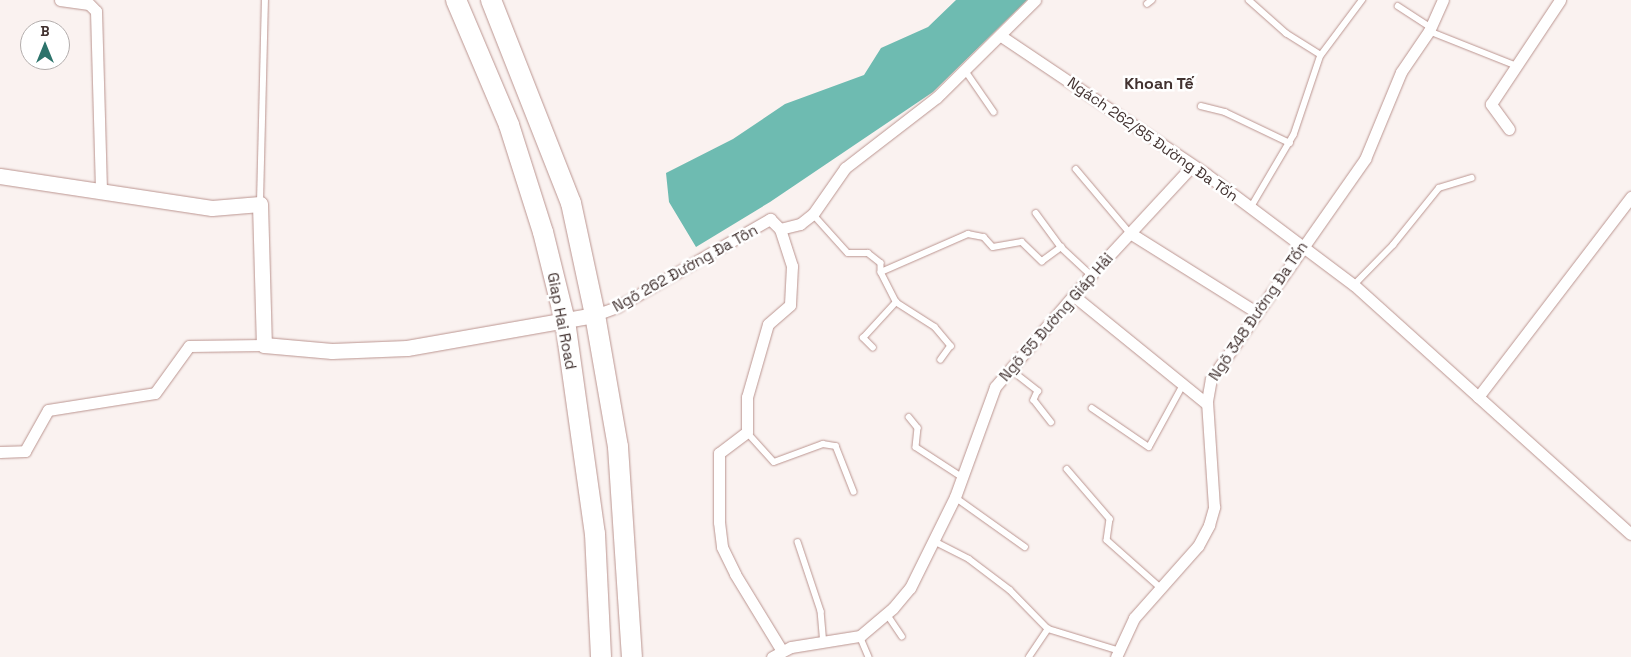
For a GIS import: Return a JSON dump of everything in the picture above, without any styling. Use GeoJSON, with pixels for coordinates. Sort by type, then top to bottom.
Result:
{"type":"FeatureCollection","features":[{"type":"Feature","properties":{"kind":"highway","name":"Giap Hai Road"},"geometry":{"type":"LineString","coordinates":[[456,0],[509,125],[543,232],[566,322],[595,534],[600,657]]}},
{"type":"Feature","properties":{"kind":"highway"},"geometry":{"type":"LineString","coordinates":[[466,21],[492,4],[571,203],[595,315],[618,447],[632,657]]}},
{"type":"Feature","properties":{"kind":"street"},"geometry":{"type":"LineString","coordinates":[[60,0],[89,4],[96,11],[101,189]]}},
{"type":"Feature","properties":{"kind":"street","name":"Ngõ 262 Đường Đa Tôn"},"geometry":{"type":"LineString","coordinates":[[595,315],[617,307],[770,219],[780,229],[788,230],[813,214],[845,168],[938,97],[1035,0]]}},
{"type":"Feature","properties":{"kind":"street","name":"Ngõ 348 Đường Đa Tốn"},"geometry":{"type":"LineString","coordinates":[[1116,653],[1134,618],[1198,546],[1214,507],[1207,404],[1211,379],[1302,246],[1365,159],[1401,72],[1430,29],[1443,0]]}},
{"type":"Feature","properties":{"kind":"street"},"geometry":{"type":"LineString","coordinates":[[1509,128],[1491,104],[1560,0]]}},
{"type":"Feature","properties":{"kind":"street","name":"Ngách 262/85 Đường Đa Tốn"},"geometry":{"type":"LineString","coordinates":[[1001,36],[1192,166],[1354,285],[1631,534]]}},
{"type":"Feature","properties":{"kind":"street","name":"Ngõ 55 Đường Giáp Hải"},"geometry":{"type":"LineString","coordinates":[[777,654],[860,636],[887,614],[910,588],[955,498],[995,387],[1009,367],[1074,296],[1091,274],[1192,166]]}},
{"type":"Feature","properties":{"kind":"street"},"geometry":{"type":"LineString","coordinates":[[0,176],[101,189],[212,208],[260,204],[264,345]]}},
{"type":"Feature","properties":{"kind":"street"},"geometry":{"type":"LineString","coordinates":[[1478,397],[1631,197]]}},
{"type":"Feature","properties":{"kind":"street"},"geometry":{"type":"LineString","coordinates":[[777,654],[722,547],[720,453],[747,432],[747,397],[768,324],[790,305],[792,266],[780,229]]}},
{"type":"Feature","properties":{"kind":"street"},"geometry":{"type":"LineString","coordinates":[[1130,233],[1256,312]]}},
{"type":"Feature","properties":{"kind":"street"},"geometry":{"type":"LineString","coordinates":[[1074,296],[1207,404]]}},
{"type":"Feature","properties":{"kind":"street"},"geometry":{"type":"LineString","coordinates":[[0,452],[25,451],[48,410],[155,393],[189,346],[264,345],[332,351],[407,348],[566,322],[595,315]]}},
{"type":"Feature","properties":{"kind":"lane"},"geometry":{"type":"LineString","coordinates":[[260,204],[265,0]]}},
{"type":"Feature","properties":{"kind":"lane"},"geometry":{"type":"LineString","coordinates":[[1249,0],[1286,33],[1320,55]]}},
{"type":"Feature","properties":{"kind":"lane"},"geometry":{"type":"LineString","coordinates":[[1251,208],[1290,143],[1320,55],[1362,0]]}},
{"type":"Feature","properties":{"kind":"lane"},"geometry":{"type":"LineString","coordinates":[[1398,6],[1430,29],[1517,66]]}},
{"type":"Feature","properties":{"kind":"lane"},"geometry":{"type":"LineString","coordinates":[[965,70],[994,112]]}},
{"type":"Feature","properties":{"kind":"lane"},"geometry":{"type":"LineString","coordinates":[[1201,106],[1225,112],[1290,143]]}},
{"type":"Feature","properties":{"kind":"lane"},"geometry":{"type":"LineString","coordinates":[[1076,169],[1130,233]]}},
{"type":"Feature","properties":{"kind":"lane"},"geometry":{"type":"LineString","coordinates":[[1354,285],[1393,245],[1439,188],[1472,178]]}},
{"type":"Feature","properties":{"kind":"lane"},"geometry":{"type":"LineString","coordinates":[[1036,213],[1061,247],[1091,274]]}},
{"type":"Feature","properties":{"kind":"lane"},"geometry":{"type":"LineString","coordinates":[[813,214],[841,248],[848,253],[868,253],[881,263],[881,272],[896,302],[935,327],[951,346],[941,360]]}},
{"type":"Feature","properties":{"kind":"lane"},"geometry":{"type":"LineString","coordinates":[[881,272],[968,234],[984,237],[993,247],[1022,242],[1042,261],[1061,247]]}},
{"type":"Feature","properties":{"kind":"lane"},"geometry":{"type":"LineString","coordinates":[[872,348],[863,338],[896,302]]}},
{"type":"Feature","properties":{"kind":"lane"},"geometry":{"type":"LineString","coordinates":[[1009,367],[1038,391],[1034,400],[1051,422]]}},
{"type":"Feature","properties":{"kind":"lane"},"geometry":{"type":"LineString","coordinates":[[1092,408],[1149,447],[1183,385]]}},
{"type":"Feature","properties":{"kind":"lane"},"geometry":{"type":"LineString","coordinates":[[909,417],[918,428],[916,447],[962,477]]}},
{"type":"Feature","properties":{"kind":"lane"},"geometry":{"type":"LineString","coordinates":[[747,432],[774,462],[823,444],[836,446],[854,492]]}},
{"type":"Feature","properties":{"kind":"lane"},"geometry":{"type":"LineString","coordinates":[[1066,469],[1110,519],[1107,540],[1160,587]]}},
{"type":"Feature","properties":{"kind":"lane"},"geometry":{"type":"LineString","coordinates":[[955,498],[1025,547]]}},
{"type":"Feature","properties":{"kind":"lane"},"geometry":{"type":"LineString","coordinates":[[934,541],[976,564],[1010,590],[1048,629],[1116,653]]}},
{"type":"Feature","properties":{"kind":"lane"},"geometry":{"type":"LineString","coordinates":[[798,542],[821,611],[824,643]]}},
{"type":"Feature","properties":{"kind":"lane"},"geometry":{"type":"LineString","coordinates":[[887,614],[902,636]]}},
{"type":"Feature","properties":{"kind":"lane"},"geometry":{"type":"LineString","coordinates":[[1029,657],[1048,629]]}},
{"type":"Feature","properties":{"kind":"lane"},"geometry":{"type":"LineString","coordinates":[[860,636],[869,657]]}},
{"type":"Feature","properties":{"kind":"water"},"geometry":{"type":"Polygon","coordinates":[[[956,0],[1027,0],[933,92],[770,202],[696,247],[669,202],[666,173],[733,139],[785,104],[864,75],[881,48],[928,27],[956,0]]]}},
{"type":"Feature","properties":{"kind":"district","name":"Khoan Tế"},"geometry":{"type":"Point","coordinates":[1159,84]}}]}
